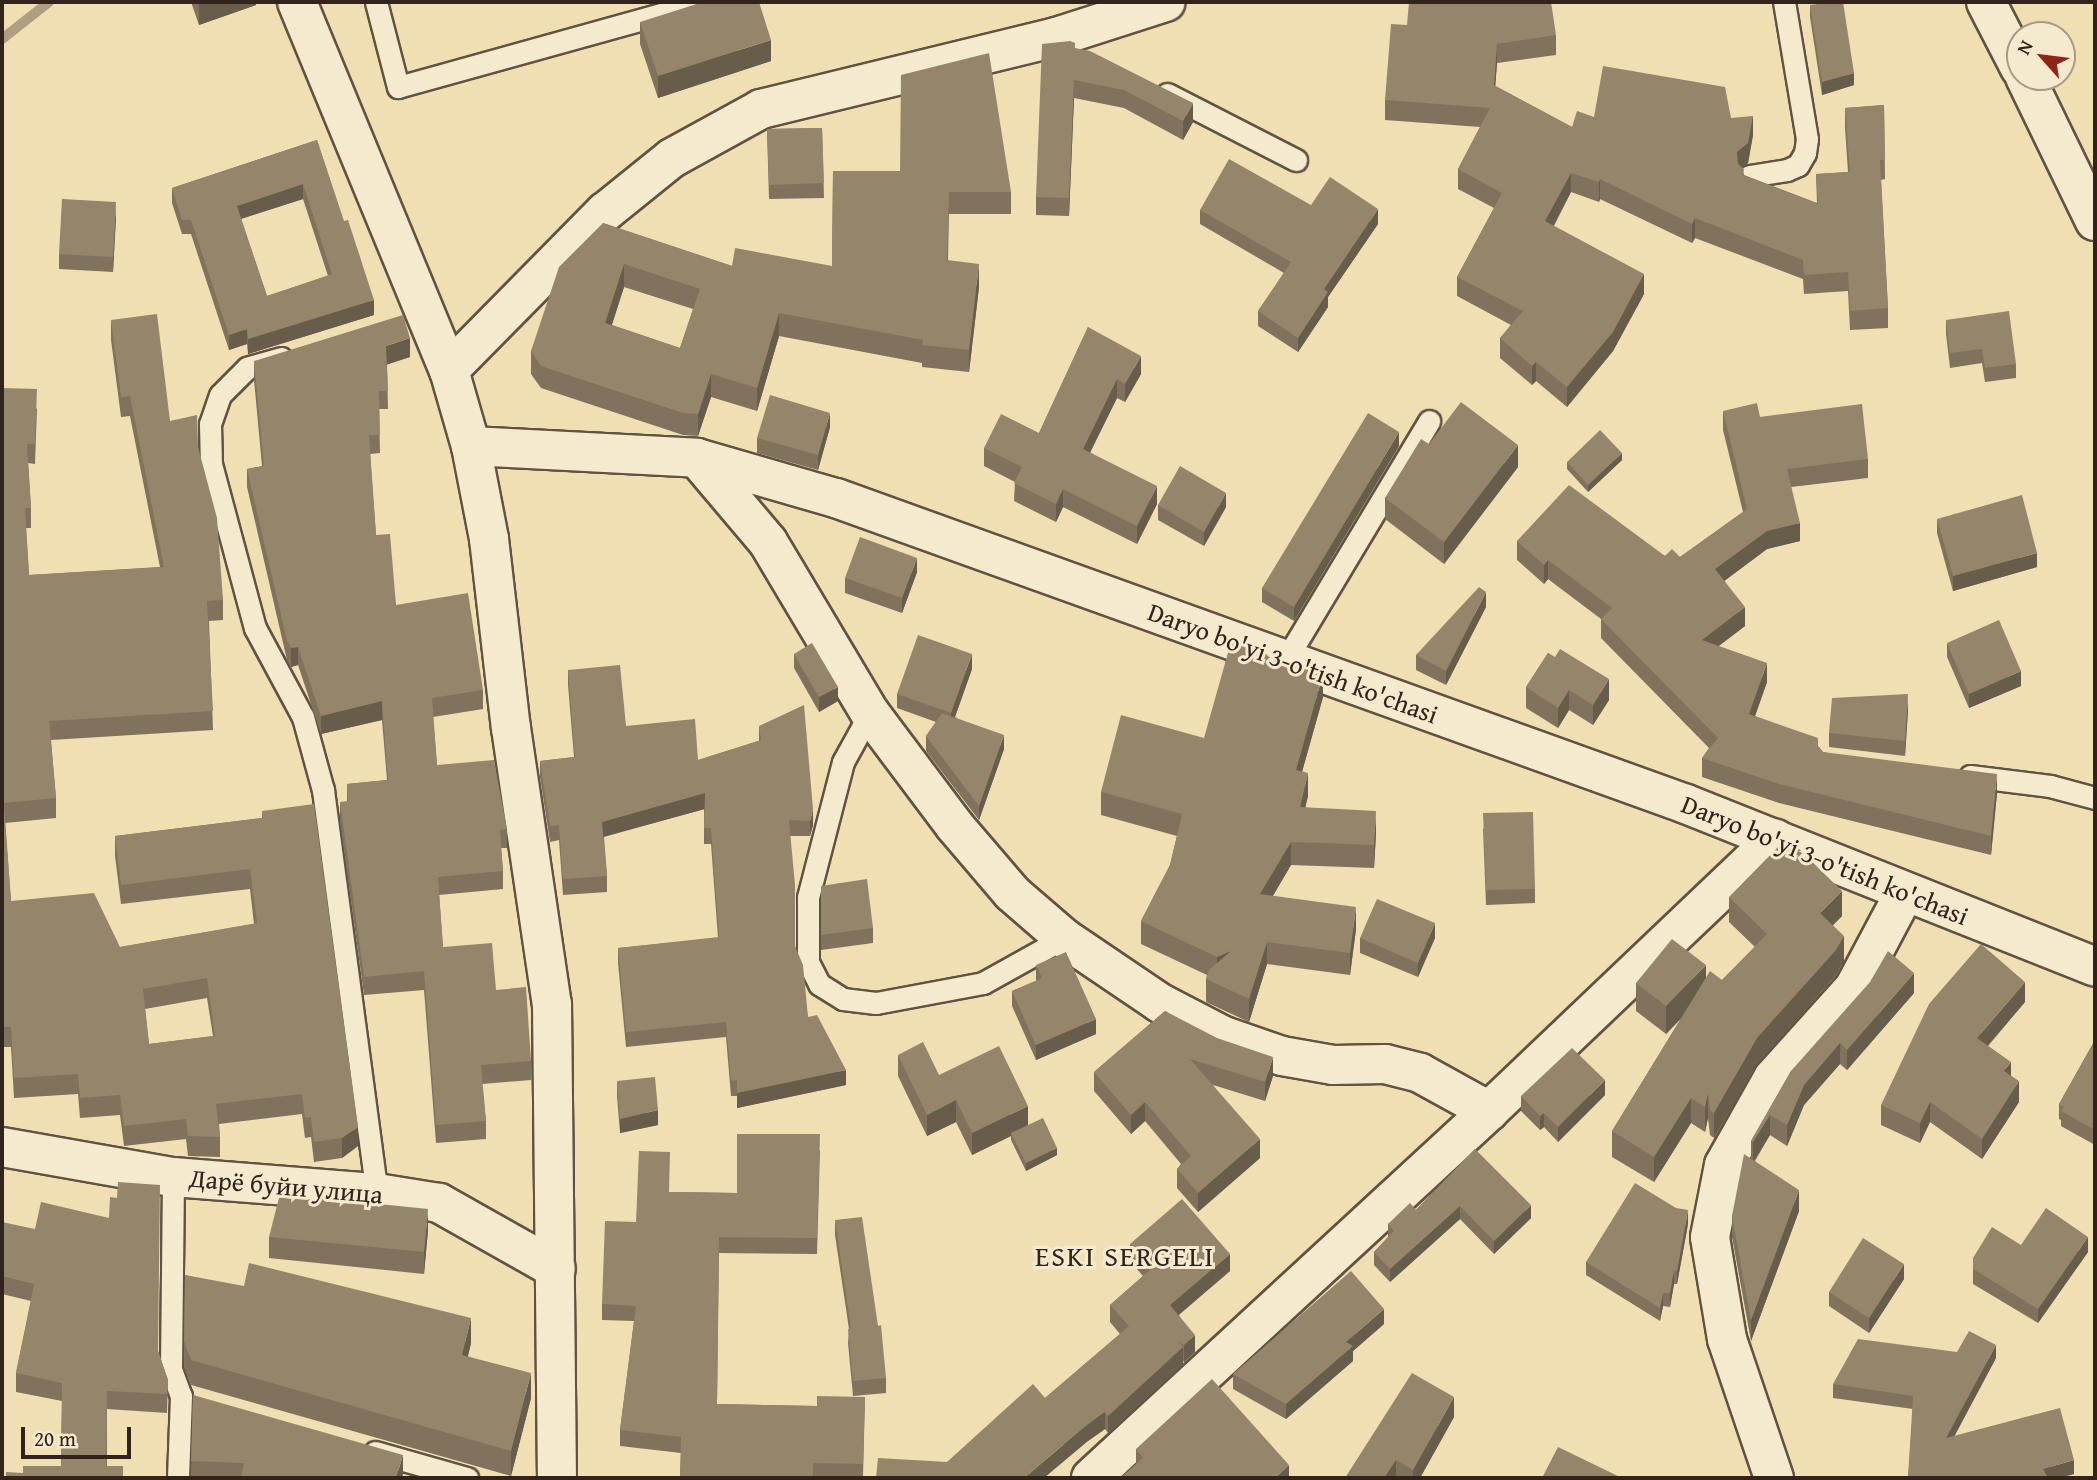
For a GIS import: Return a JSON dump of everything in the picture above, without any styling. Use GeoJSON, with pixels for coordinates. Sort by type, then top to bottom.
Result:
{"type":"FeatureCollection","features":[{"type":"Feature","properties":{"kind":"street"},"geometry":{"type":"LineString","coordinates":[[449,370],[605,212],[672,158],[761,109],[1068,43],[1166,2]]}},
{"type":"Feature","properties":{"kind":"street"},"geometry":{"type":"LineString","coordinates":[[1986,2],[2006,41]]}},
{"type":"Feature","properties":{"kind":"street"},"geometry":{"type":"LineString","coordinates":[[301,3],[418,315],[449,370],[471,446],[489,539],[511,728],[552,1004],[557,1478]]}},
{"type":"Feature","properties":{"kind":"street"},"geometry":{"type":"LineString","coordinates":[[2032,91],[2095,221]]}},
{"type":"Feature","properties":{"kind":"street","name":"Daryo bo'yi 3-o'tish ko'chasi"},"geometry":{"type":"LineString","coordinates":[[471,446],[697,458],[836,498],[1775,839],[2095,966]]}},
{"type":"Feature","properties":{"kind":"street"},"geometry":{"type":"LineString","coordinates":[[697,458],[768,542],[870,713],[954,825],[1012,892],[1064,938],[1160,1003],[1224,1036],[1282,1056],[1333,1065],[1385,1064],[1420,1073],[1489,1111]]}},
{"type":"Feature","properties":{"kind":"street"},"geometry":{"type":"LineString","coordinates":[[1091,1478],[1489,1111],[1775,839]]}},
{"type":"Feature","properties":{"kind":"street"},"geometry":{"type":"LineString","coordinates":[[1774,1478],[1727,1339],[1712,1250],[1710,1237],[1724,1165],[1773,1078],[1854,988],[1905,892]]}},
{"type":"Feature","properties":{"kind":"street","name":"Дарё буйи улица"},"geometry":{"type":"LineString","coordinates":[[2,1147],[173,1177],[377,1193],[439,1203],[556,1269]]}},
{"type":"Feature","properties":{"kind":"lane"},"geometry":{"type":"LineString","coordinates":[[376,2],[398,88],[693,5]]}},
{"type":"Feature","properties":{"kind":"lane"},"geometry":{"type":"LineString","coordinates":[[1749,176],[1787,170],[1798,165],[1805,153],[1807,139],[1784,2]]}},
{"type":"Feature","properties":{"kind":"lane"},"geometry":{"type":"LineString","coordinates":[[1152,86],[1296,160]]}},
{"type":"Feature","properties":{"kind":"lane"},"geometry":{"type":"LineString","coordinates":[[298,352],[247,368],[220,395],[210,424],[211,464],[255,628],[303,717],[323,790],[377,1193]]}},
{"type":"Feature","properties":{"kind":"lane"},"geometry":{"type":"LineString","coordinates":[[1285,661],[1429,421]]}},
{"type":"Feature","properties":{"kind":"lane"},"geometry":{"type":"LineString","coordinates":[[870,713],[843,762],[808,897],[808,962],[819,985],[843,999],[876,1003],[983,983],[1064,938]]}},
{"type":"Feature","properties":{"kind":"lane"},"geometry":{"type":"LineString","coordinates":[[1954,775],[2050,786],[2085,792],[2095,798]]}},
{"type":"Feature","properties":{"kind":"lane"},"geometry":{"type":"LineString","coordinates":[[173,1177],[171,1369],[181,1396],[178,1478]]}},
{"type":"Feature","properties":{"kind":"lane"},"geometry":{"type":"LineString","coordinates":[[181,1396],[207,1404]]}},
{"type":"Feature","properties":{"kind":"lane"},"geometry":{"type":"LineString","coordinates":[[350,1445],[467,1478]]}},
{"type":"Feature","properties":{"kind":"building"},"geometry":{"type":"Polygon","coordinates":[[[703,2],[759,2],[771,40],[658,76],[640,22],[703,2]]]}},
{"type":"Feature","properties":{"kind":"building"},"geometry":{"type":"Polygon","coordinates":[[[1409,2],[1551,2],[1556,35],[1497,44],[1494,85],[1572,127],[1577,111],[1594,117],[1603,66],[1725,87],[1731,118],[1753,116],[1748,143],[1737,152],[1738,164],[1744,169],[1743,175],[1818,204],[1816,174],[1850,172],[1845,108],[1884,105],[1885,160],[1880,160],[1888,308],[1850,311],[1848,272],[1804,275],[1803,260],[1695,218],[1692,224],[1600,179],[1599,182],[1571,173],[1545,221],[1644,274],[1613,332],[1567,387],[1536,362],[1532,366],[1500,338],[1523,311],[1457,277],[1502,193],[1458,169],[1490,108],[1385,100],[1391,24],[1407,25],[1409,2]]]}},
{"type":"Feature","properties":{"kind":"building"},"geometry":{"type":"Polygon","coordinates":[[[1843,2],[1854,73],[1822,82],[1810,5],[1843,2]]]}},
{"type":"Feature","properties":{"kind":"building"},"geometry":{"type":"Polygon","coordinates":[[[1070,41],[1075,43],[1075,48],[1090,51],[1193,103],[1183,121],[1124,90],[1074,80],[1069,198],[1036,197],[1042,44],[1070,41]]]}},
{"type":"Feature","properties":{"kind":"building"},"geometry":{"type":"Polygon","coordinates":[[[989,53],[1011,192],[949,192],[947,260],[979,264],[969,350],[922,345],[923,340],[779,313],[757,388],[711,374],[698,414],[683,413],[541,366],[531,351],[559,267],[603,223],[732,266],[735,248],[832,266],[833,171],[900,171],[901,75],[989,53]],[[624,264],[605,323],[680,348],[700,289],[624,264]]]}},
{"type":"Feature","properties":{"kind":"building"},"geometry":{"type":"Polygon","coordinates":[[[822,128],[824,183],[769,185],[767,129],[822,128]]]}},
{"type":"Feature","properties":{"kind":"building"},"geometry":{"type":"Polygon","coordinates":[[[317,140],[344,221],[348,220],[374,300],[248,339],[247,329],[229,335],[191,220],[182,220],[172,188],[317,140]],[[303,184],[237,206],[267,296],[332,274],[303,184]]]}},
{"type":"Feature","properties":{"kind":"building"},"geometry":{"type":"Polygon","coordinates":[[[1229,159],[1311,205],[1330,177],[1378,209],[1324,289],[1328,292],[1298,338],[1258,311],[1291,262],[1200,210],[1229,159]]]}},
{"type":"Feature","properties":{"kind":"building"},"geometry":{"type":"Polygon","coordinates":[[[62,199],[116,202],[113,257],[59,254],[62,199]]]}},
{"type":"Feature","properties":{"kind":"building"},"geometry":{"type":"Polygon","coordinates":[[[2009,311],[2016,364],[1985,368],[1982,349],[1950,353],[1946,320],[2009,311]]]}},
{"type":"Feature","properties":{"kind":"building"},"geometry":{"type":"Polygon","coordinates":[[[157,314],[170,421],[197,415],[198,447],[217,518],[223,600],[207,601],[213,711],[49,721],[56,798],[4,803],[11,901],[94,893],[120,947],[257,923],[250,869],[121,885],[115,836],[263,818],[262,811],[314,804],[358,1127],[342,1138],[314,1142],[311,1117],[305,1118],[302,1094],[216,1104],[220,1137],[188,1136],[186,1119],[124,1126],[120,1095],[80,1098],[78,1074],[14,1078],[11,1027],[2,1027],[2,388],[37,389],[35,444],[27,444],[31,508],[25,508],[29,575],[164,567],[130,396],[121,397],[111,320],[157,314]],[[207,978],[143,989],[149,1044],[215,1036],[207,978]]]}},
{"type":"Feature","properties":{"kind":"building"},"geometry":{"type":"Polygon","coordinates":[[[403,315],[410,338],[386,346],[388,391],[379,391],[380,435],[369,435],[376,535],[390,534],[396,605],[468,593],[483,690],[432,698],[437,765],[494,760],[507,829],[500,830],[503,871],[438,877],[443,947],[492,943],[496,990],[526,987],[531,1061],[481,1065],[486,1121],[436,1125],[424,971],[364,977],[340,802],[348,801],[347,784],[388,780],[382,701],[321,716],[298,647],[291,648],[287,641],[247,469],[264,466],[254,361],[403,315]]]}},
{"type":"Feature","properties":{"kind":"building"},"geometry":{"type":"Polygon","coordinates":[[[1088,327],[1141,356],[1125,384],[1117,379],[1083,449],[1157,486],[1137,526],[1063,489],[1056,504],[1014,483],[1022,467],[984,448],[1001,414],[1039,433],[1088,327]]]}},
{"type":"Feature","properties":{"kind":"building"},"geometry":{"type":"Polygon","coordinates":[[[770,395],[830,413],[818,455],[757,438],[770,395]]]}},
{"type":"Feature","properties":{"kind":"building"},"geometry":{"type":"Polygon","coordinates":[[[1461,402],[1518,445],[1444,542],[1385,498],[1421,439],[1429,444],[1461,402]]]}},
{"type":"Feature","properties":{"kind":"building"},"geometry":{"type":"Polygon","coordinates":[[[1757,403],[1760,417],[1862,404],[1868,459],[1787,469],[1800,523],[1767,531],[1715,569],[1745,607],[1702,640],[1767,663],[1749,714],[1818,738],[1818,746],[1823,752],[1997,774],[1991,836],[1779,784],[1702,758],[1718,738],[1601,619],[1612,608],[1548,560],[1544,565],[1517,541],[1569,485],[1665,556],[1672,549],[1680,557],[1747,509],[1723,411],[1757,403]]]}},
{"type":"Feature","properties":{"kind":"building"},"geometry":{"type":"Polygon","coordinates":[[[1368,413],[1399,432],[1294,607],[1262,588],[1368,413]]]}},
{"type":"Feature","properties":{"kind":"building"},"geometry":{"type":"Polygon","coordinates":[[[1600,430],[1622,453],[1588,485],[1567,462],[1600,430]]]}},
{"type":"Feature","properties":{"kind":"building"},"geometry":{"type":"Polygon","coordinates":[[[1180,466],[1226,493],[1204,532],[1158,505],[1180,466]]]}},
{"type":"Feature","properties":{"kind":"building"},"geometry":{"type":"Polygon","coordinates":[[[2022,495],[2037,553],[1953,576],[1937,519],[2022,495]]]}},
{"type":"Feature","properties":{"kind":"building"},"geometry":{"type":"Polygon","coordinates":[[[860,537],[917,558],[902,598],[845,578],[860,537]]]}},
{"type":"Feature","properties":{"kind":"building"},"geometry":{"type":"Polygon","coordinates":[[[1479,587],[1486,592],[1446,671],[1416,655],[1479,587]]]}},
{"type":"Feature","properties":{"kind":"building"},"geometry":{"type":"Polygon","coordinates":[[[1999,620],[2021,671],[1969,694],[1947,643],[1999,620]]]}},
{"type":"Feature","properties":{"kind":"building"},"geometry":{"type":"Polygon","coordinates":[[[918,635],[972,654],[951,713],[897,694],[918,635]]]}},
{"type":"Feature","properties":{"kind":"building"},"geometry":{"type":"Polygon","coordinates":[[[1231,642],[1323,674],[1296,770],[1308,773],[1300,807],[1376,811],[1374,845],[1291,842],[1260,894],[1356,907],[1350,953],[1267,942],[1249,999],[1206,979],[1209,970],[1231,951],[1217,957],[1141,921],[1170,865],[1182,814],[1101,792],[1121,715],[1204,738],[1231,642]]]}},
{"type":"Feature","properties":{"kind":"building"},"geometry":{"type":"Polygon","coordinates":[[[812,643],[838,687],[819,697],[794,654],[812,643]]]}},
{"type":"Feature","properties":{"kind":"building"},"geometry":{"type":"Polygon","coordinates":[[[1560,649],[1609,679],[1593,705],[1569,690],[1558,708],[1526,687],[1548,653],[1555,657],[1560,649]]]}},
{"type":"Feature","properties":{"kind":"building"},"geometry":{"type":"Polygon","coordinates":[[[620,665],[626,726],[695,719],[698,760],[761,740],[759,726],[804,705],[813,809],[810,821],[789,820],[795,885],[795,946],[803,965],[808,1017],[817,1015],[846,1070],[737,1093],[737,1080],[731,1081],[726,1022],[626,1032],[618,948],[719,937],[711,828],[704,828],[705,793],[602,822],[607,876],[563,879],[559,825],[550,826],[540,761],[575,757],[568,670],[620,665]]]}},
{"type":"Feature","properties":{"kind":"building"},"geometry":{"type":"Polygon","coordinates":[[[1908,694],[1905,741],[1829,733],[1832,698],[1908,694]]]}},
{"type":"Feature","properties":{"kind":"building"},"geometry":{"type":"Polygon","coordinates":[[[942,713],[1004,735],[979,806],[926,736],[942,713]]]}},
{"type":"Feature","properties":{"kind":"building"},"geometry":{"type":"Polygon","coordinates":[[[1533,812],[1535,889],[1486,890],[1483,813],[1533,812]]]}},
{"type":"Feature","properties":{"kind":"building"},"geometry":{"type":"Polygon","coordinates":[[[1784,841],[1796,846],[1842,891],[1820,913],[1844,936],[1836,950],[1757,1038],[1714,1113],[1710,1110],[1708,1093],[1705,1107],[1691,1098],[1654,1157],[1612,1131],[1710,971],[1722,980],[1767,934],[1729,897],[1784,841]]]}},
{"type":"Feature","properties":{"kind":"building"},"geometry":{"type":"Polygon","coordinates":[[[867,879],[873,928],[821,935],[821,886],[867,879]]]}},
{"type":"Feature","properties":{"kind":"building"},"geometry":{"type":"Polygon","coordinates":[[[1377,899],[1435,923],[1418,963],[1360,938],[1377,899]]]}},
{"type":"Feature","properties":{"kind":"building"},"geometry":{"type":"Polygon","coordinates":[[[1672,939],[1706,965],[1666,1006],[1636,983],[1672,939]]]}},
{"type":"Feature","properties":{"kind":"building"},"geometry":{"type":"Polygon","coordinates":[[[1981,944],[2025,982],[1977,1038],[2011,1062],[2004,1071],[2019,1081],[1982,1139],[1930,1102],[1920,1123],[1881,1105],[1929,1004],[1981,944]]]}},
{"type":"Feature","properties":{"kind":"building"},"geometry":{"type":"Polygon","coordinates":[[[1888,951],[1914,973],[1847,1050],[1840,1043],[1804,1085],[1787,1125],[1770,1115],[1753,1142],[1751,1141],[1791,1071],[1870,982],[1888,951]]]}},
{"type":"Feature","properties":{"kind":"building"},"geometry":{"type":"Polygon","coordinates":[[[1066,952],[1096,1019],[1036,1045],[1012,991],[1042,978],[1036,965],[1066,952]]]}},
{"type":"Feature","properties":{"kind":"building"},"geometry":{"type":"Polygon","coordinates":[[[1165,1011],[1217,1038],[1273,1057],[1265,1082],[1190,1059],[1260,1139],[1198,1193],[1177,1169],[1191,1156],[1145,1102],[1131,1115],[1094,1072],[1165,1011]]]}},
{"type":"Feature","properties":{"kind":"building"},"geometry":{"type":"Polygon","coordinates":[[[2095,1040],[2095,1130],[2061,1111],[2064,1107],[2059,1104],[2095,1040]]]}},
{"type":"Feature","properties":{"kind":"building"},"geometry":{"type":"Polygon","coordinates":[[[923,1042],[939,1075],[999,1046],[1028,1106],[972,1133],[956,1100],[927,1115],[898,1055],[923,1042]]]}},
{"type":"Feature","properties":{"kind":"building"},"geometry":{"type":"Polygon","coordinates":[[[1572,1048],[1605,1080],[1558,1127],[1544,1113],[1540,1116],[1521,1096],[1572,1048]]]}},
{"type":"Feature","properties":{"kind":"building"},"geometry":{"type":"Polygon","coordinates":[[[655,1077],[658,1110],[620,1119],[617,1081],[655,1077]]]}},
{"type":"Feature","properties":{"kind":"building"},"geometry":{"type":"Polygon","coordinates":[[[1043,1118],[1057,1148],[1026,1163],[1011,1133],[1043,1118]]]}},
{"type":"Feature","properties":{"kind":"building"},"geometry":{"type":"Polygon","coordinates":[[[737,1134],[820,1134],[817,1238],[719,1237],[717,1404],[817,1406],[817,1396],[865,1397],[863,1464],[813,1463],[813,1478],[680,1478],[681,1437],[620,1430],[636,1306],[602,1304],[605,1221],[636,1222],[639,1151],[670,1152],[669,1192],[737,1193],[737,1134]]]}},
{"type":"Feature","properties":{"kind":"building"},"geometry":{"type":"Polygon","coordinates":[[[1475,1149],[1531,1205],[1494,1241],[1460,1206],[1390,1269],[1374,1252],[1394,1231],[1388,1224],[1410,1203],[1416,1210],[1475,1149]]]}},
{"type":"Feature","properties":{"kind":"building"},"geometry":{"type":"Polygon","coordinates":[[[1744,1154],[1799,1190],[1751,1320],[1732,1216],[1744,1154]]]}},
{"type":"Feature","properties":{"kind":"building"},"geometry":{"type":"Polygon","coordinates":[[[118,1182],[160,1185],[158,1351],[168,1380],[167,1394],[107,1391],[106,1466],[123,1466],[123,1478],[6,1478],[6,1472],[23,1473],[23,1466],[61,1466],[62,1383],[16,1373],[34,1284],[2,1276],[2,1222],[35,1229],[41,1202],[109,1218],[110,1197],[117,1198],[118,1182]]]}},
{"type":"Feature","properties":{"kind":"building"},"geometry":{"type":"Polygon","coordinates":[[[1635,1183],[1676,1208],[1688,1210],[1677,1271],[1674,1270],[1670,1293],[1663,1293],[1660,1308],[1586,1262],[1635,1183]]]}},
{"type":"Feature","properties":{"kind":"building"},"geometry":{"type":"Polygon","coordinates":[[[280,1194],[321,1201],[320,1198],[428,1209],[424,1252],[269,1237],[280,1194]]]}},
{"type":"Feature","properties":{"kind":"building"},"geometry":{"type":"Polygon","coordinates":[[[1182,1199],[1230,1254],[1170,1305],[1195,1335],[1184,1345],[1178,1341],[1183,1347],[1108,1416],[1105,1412],[1088,1424],[1024,1478],[876,1478],[878,1458],[947,1462],[1033,1384],[1045,1398],[1129,1326],[1110,1305],[1151,1269],[1130,1244],[1182,1199]]]}},
{"type":"Feature","properties":{"kind":"building"},"geometry":{"type":"Polygon","coordinates":[[[2046,1208],[2088,1237],[2038,1309],[1973,1269],[1973,1258],[1992,1227],[2021,1245],[2046,1208]]]}},
{"type":"Feature","properties":{"kind":"building"},"geometry":{"type":"Polygon","coordinates":[[[862,1217],[878,1326],[881,1325],[886,1378],[853,1381],[848,1329],[851,1328],[835,1220],[862,1217]]]}},
{"type":"Feature","properties":{"kind":"building"},"geometry":{"type":"Polygon","coordinates":[[[1863,1238],[1904,1264],[1869,1318],[1829,1292],[1863,1238]]]}},
{"type":"Feature","properties":{"kind":"building"},"geometry":{"type":"Polygon","coordinates":[[[249,1263],[471,1318],[462,1355],[531,1373],[511,1451],[191,1360],[184,1341],[185,1275],[244,1286],[249,1263]]]}},
{"type":"Feature","properties":{"kind":"building"},"geometry":{"type":"Polygon","coordinates":[[[1351,1271],[1384,1309],[1346,1342],[1353,1346],[1286,1404],[1233,1374],[1351,1271]]]}},
{"type":"Feature","properties":{"kind":"building"},"geometry":{"type":"Polygon","coordinates":[[[1969,1331],[1996,1345],[1946,1438],[2060,1408],[2074,1460],[2043,1469],[2048,1478],[1908,1478],[1913,1396],[1833,1384],[1858,1339],[1957,1352],[1969,1331]]]}},
{"type":"Feature","properties":{"kind":"building"},"geometry":{"type":"Polygon","coordinates":[[[1412,1373],[1454,1397],[1413,1470],[1396,1460],[1384,1478],[1345,1478],[1412,1373]]]}},
{"type":"Feature","properties":{"kind":"building"},"geometry":{"type":"Polygon","coordinates":[[[1212,1379],[1289,1465],[1275,1478],[1120,1478],[1143,1458],[1136,1449],[1212,1379]]]}},
{"type":"Feature","properties":{"kind":"building"},"geometry":{"type":"Polygon","coordinates":[[[193,1395],[403,1455],[396,1478],[249,1478],[241,1476],[244,1463],[191,1461],[193,1395]]]}},
{"type":"Feature","properties":{"kind":"building"},"geometry":{"type":"Polygon","coordinates":[[[1558,1447],[1622,1478],[1542,1478],[1558,1447]]]}},
{"type":"Feature","properties":{"kind":"waterway"},"geometry":{"type":"LineString","coordinates":[[2,39],[49,2]]}},
{"type":"Feature","properties":{"kind":"district","name":"ESKI SERGELI"},"geometry":{"type":"Point","coordinates":[1125,1256]}}]}
